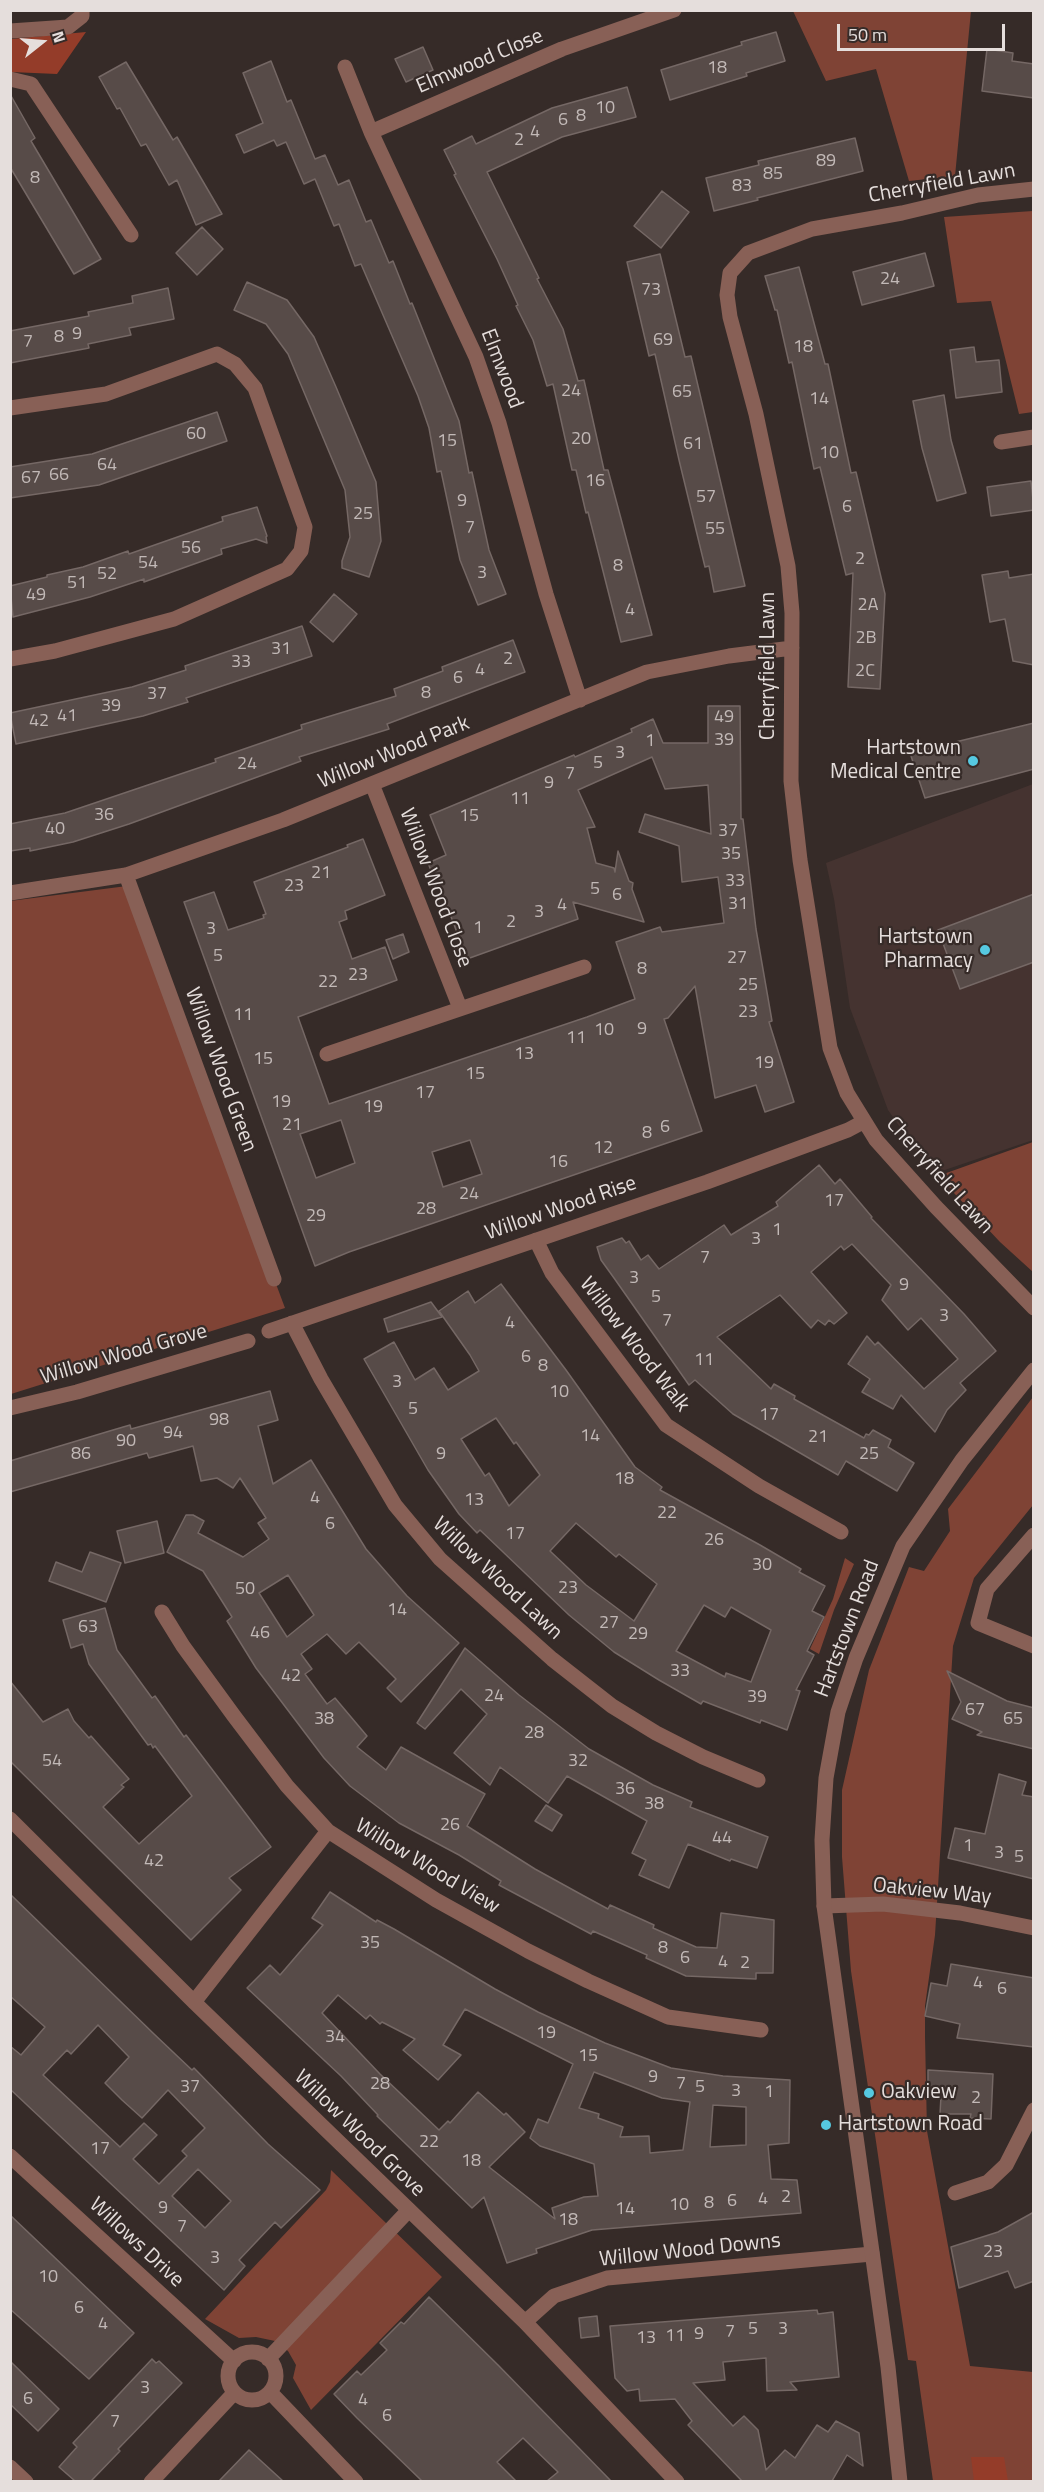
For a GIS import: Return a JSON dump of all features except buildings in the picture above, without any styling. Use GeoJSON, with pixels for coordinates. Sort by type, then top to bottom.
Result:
{"type":"FeatureCollection","features":[{"type":"Feature","properties":{"kind":"street","name":"Elmwood Close"},"geometry":{"type":"LineString","coordinates":[[371,132],[562,49],[674,10]]}},
{"type":"Feature","properties":{"kind":"street"},"geometry":{"type":"LineString","coordinates":[[10,31],[68,27],[82,13]]}},
{"type":"Feature","properties":{"kind":"street","name":"Elmwood"},"geometry":{"type":"LineString","coordinates":[[345,67],[371,132],[476,357],[499,423],[546,594],[580,700]]}},
{"type":"Feature","properties":{"kind":"street"},"geometry":{"type":"LineString","coordinates":[[10,80],[31,84],[131,235]]}},
{"type":"Feature","properties":{"kind":"street","name":"Cherryfield Lawn"},"geometry":{"type":"LineString","coordinates":[[1034,189],[978,195],[902,213],[812,229],[748,253],[730,273],[727,295],[730,317],[756,414],[788,566],[792,613],[790,781],[825,1028],[837,1072],[863,1122],[876,1140],[909,1179],[1034,1308]]}},
{"type":"Feature","properties":{"kind":"street"},"geometry":{"type":"LineString","coordinates":[[10,408],[106,394],[217,354],[235,364],[255,388],[305,527],[301,551],[287,569],[276,574],[174,619],[55,651],[10,659]]}},
{"type":"Feature","properties":{"kind":"street"},"geometry":{"type":"LineString","coordinates":[[1000,442],[1034,437]]}},
{"type":"Feature","properties":{"kind":"street","name":"Willow Wood Park"},"geometry":{"type":"LineString","coordinates":[[10,893],[126,875],[283,820],[647,672],[729,656],[792,648]]}},
{"type":"Feature","properties":{"kind":"street","name":"Willow Wood Close"},"geometry":{"type":"LineString","coordinates":[[372,784],[460,1008]]}},
{"type":"Feature","properties":{"kind":"street","name":"Willow Wood Green"},"geometry":{"type":"LineString","coordinates":[[126,875],[274,1279]]}},
{"type":"Feature","properties":{"kind":"street"},"geometry":{"type":"LineString","coordinates":[[327,1054],[584,967]]}},
{"type":"Feature","properties":{"kind":"street","name":"Willow Wood Rise"},"geometry":{"type":"LineString","coordinates":[[269,1331],[791,1152],[848,1131],[863,1122]]}},
{"type":"Feature","properties":{"kind":"street","name":"Willow Wood Walk"},"geometry":{"type":"LineString","coordinates":[[536,1240],[552,1273],[666,1425],[759,1486],[841,1532]]}},
{"type":"Feature","properties":{"kind":"street","name":"Willow Wood Lawn"},"geometry":{"type":"LineString","coordinates":[[292,1323],[321,1379],[395,1505],[440,1559],[558,1665],[612,1706],[703,1757],[759,1780]]}},
{"type":"Feature","properties":{"kind":"street","name":"Willow Wood Grove"},"geometry":{"type":"LineString","coordinates":[[10,1408],[77,1392],[248,1341]]}},
{"type":"Feature","properties":{"kind":"street","name":"Hartstown Road"},"geometry":{"type":"LineString","coordinates":[[900,2481],[888,2367],[824,1906],[822,1840],[826,1778],[838,1712],[869,1625],[903,1546],[962,1460],[1034,1370]]}},
{"type":"Feature","properties":{"kind":"street"},"geometry":{"type":"LineString","coordinates":[[1034,1535],[987,1589],[978,1623],[1034,1646]]}},
{"type":"Feature","properties":{"kind":"street","name":"Willow Wood View"},"geometry":{"type":"LineString","coordinates":[[162,1612],[183,1646],[287,1786],[328,1831],[478,1924],[668,2018],[761,2030]]}},
{"type":"Feature","properties":{"kind":"street","name":"Willow Wood Grove"},"geometry":{"type":"LineString","coordinates":[[10,1819],[194,2002],[525,2322],[677,2481]]}},
{"type":"Feature","properties":{"kind":"street"},"geometry":{"type":"LineString","coordinates":[[194,2002],[328,1831]]}},
{"type":"Feature","properties":{"kind":"street","name":"Oakview Way"},"geometry":{"type":"LineString","coordinates":[[824,1906],[884,1904],[960,1913],[1034,1928]]}},
{"type":"Feature","properties":{"kind":"street"},"geometry":{"type":"LineString","coordinates":[[955,2193],[988,2182],[1006,2165],[1034,2110]]}},
{"type":"Feature","properties":{"kind":"street","name":"Willows Drive"},"geometry":{"type":"LineString","coordinates":[[10,2156],[234,2361]]}},
{"type":"Feature","properties":{"kind":"street"},"geometry":{"type":"LineString","coordinates":[[268,2359],[408,2211]]}},
{"type":"Feature","properties":{"kind":"street","name":"Willow Wood Downs"},"geometry":{"type":"LineString","coordinates":[[525,2322],[554,2296],[607,2278],[872,2254]]}},
{"type":"Feature","properties":{"kind":"street"},"geometry":{"type":"LineString","coordinates":[[246,2353],[262,2355],[268,2359],[275,2379],[270,2392],[256,2400],[240,2398],[234,2393],[228,2380],[230,2367],[234,2361],[246,2353]]}},
{"type":"Feature","properties":{"kind":"street"},"geometry":{"type":"LineString","coordinates":[[270,2392],[356,2481]]}},
{"type":"Feature","properties":{"kind":"street"},"geometry":{"type":"LineString","coordinates":[[151,2481],[234,2393]]}},
{"type":"Feature","properties":{"kind":"street"},"geometry":{"type":"LineString","coordinates":[[10,2467],[26,2481]]}},
{"type":"Feature","properties":{"kind":"shaded area"},"geometry":{"type":"Polygon","coordinates":[[[793,11],[971,11],[955,176],[909,181],[876,69],[826,81],[793,11]]]}},
{"type":"Feature","properties":{"kind":"shaded area"},"geometry":{"type":"Polygon","coordinates":[[[86,32],[57,74],[11,72],[11,39],[86,32]]]}},
{"type":"Feature","properties":{"kind":"shaded area"},"geometry":{"type":"Polygon","coordinates":[[[1033,211],[1033,412],[1019,414],[991,301],[957,303],[944,217],[1033,211]]]}},
{"type":"Feature","properties":{"kind":"shaded area"},"geometry":{"type":"Polygon","coordinates":[[[1033,784],[1033,1140],[933,1174],[888,1110],[850,1008],[834,899],[826,863],[1033,784]]]}},
{"type":"Feature","properties":{"kind":"shaded area"},"geometry":{"type":"Polygon","coordinates":[[[127,886],[285,1308],[11,1394],[10,901],[127,886]]]}},
{"type":"Feature","properties":{"kind":"shaded area"},"geometry":{"type":"Polygon","coordinates":[[[1034,1142],[1033,1272],[1000,1242],[938,1176],[1034,1142]]]}},
{"type":"Feature","properties":{"kind":"shaded area"},"geometry":{"type":"Polygon","coordinates":[[[1033,1397],[1033,1505],[974,1578],[953,1646],[935,1935],[925,2006],[925,2036],[927,2131],[970,2366],[1033,2372],[1033,2481],[933,2481],[916,2361],[908,2360],[851,1971],[842,1857],[842,1790],[869,1670],[909,1567],[924,1571],[950,1531],[948,1509],[1033,1397]]]}},
{"type":"Feature","properties":{"kind":"shaded area"},"geometry":{"type":"Polygon","coordinates":[[[845,1558],[854,1564],[834,1610],[819,1654],[810,1649],[833,1599],[845,1558]]]}},
{"type":"Feature","properties":{"kind":"shaded area"},"geometry":{"type":"Polygon","coordinates":[[[331,2170],[442,2277],[311,2410],[293,2378],[296,2365],[288,2351],[275,2341],[256,2337],[239,2338],[205,2319],[326,2190],[330,2182],[331,2170]]]}},
{"type":"Feature","properties":{"kind":"shaded area"},"geometry":{"type":"Polygon","coordinates":[[[971,2457],[1004,2457],[1008,2481],[974,2481],[971,2457]]]}},
{"type":"Feature","properties":{"kind":"place","name":"Hartstown Medical Centre"},"geometry":{"type":"Point","coordinates":[973,761]}},
{"type":"Feature","properties":{"kind":"place","name":"Hartstown Pharmacy"},"geometry":{"type":"Point","coordinates":[985,950]}},
{"type":"Feature","properties":{"kind":"place","name":"Oakview"},"geometry":{"type":"Point","coordinates":[869,2093]}},
{"type":"Feature","properties":{"kind":"place","name":"Hartstown Road"},"geometry":{"type":"Point","coordinates":[826,2125]}}]}
